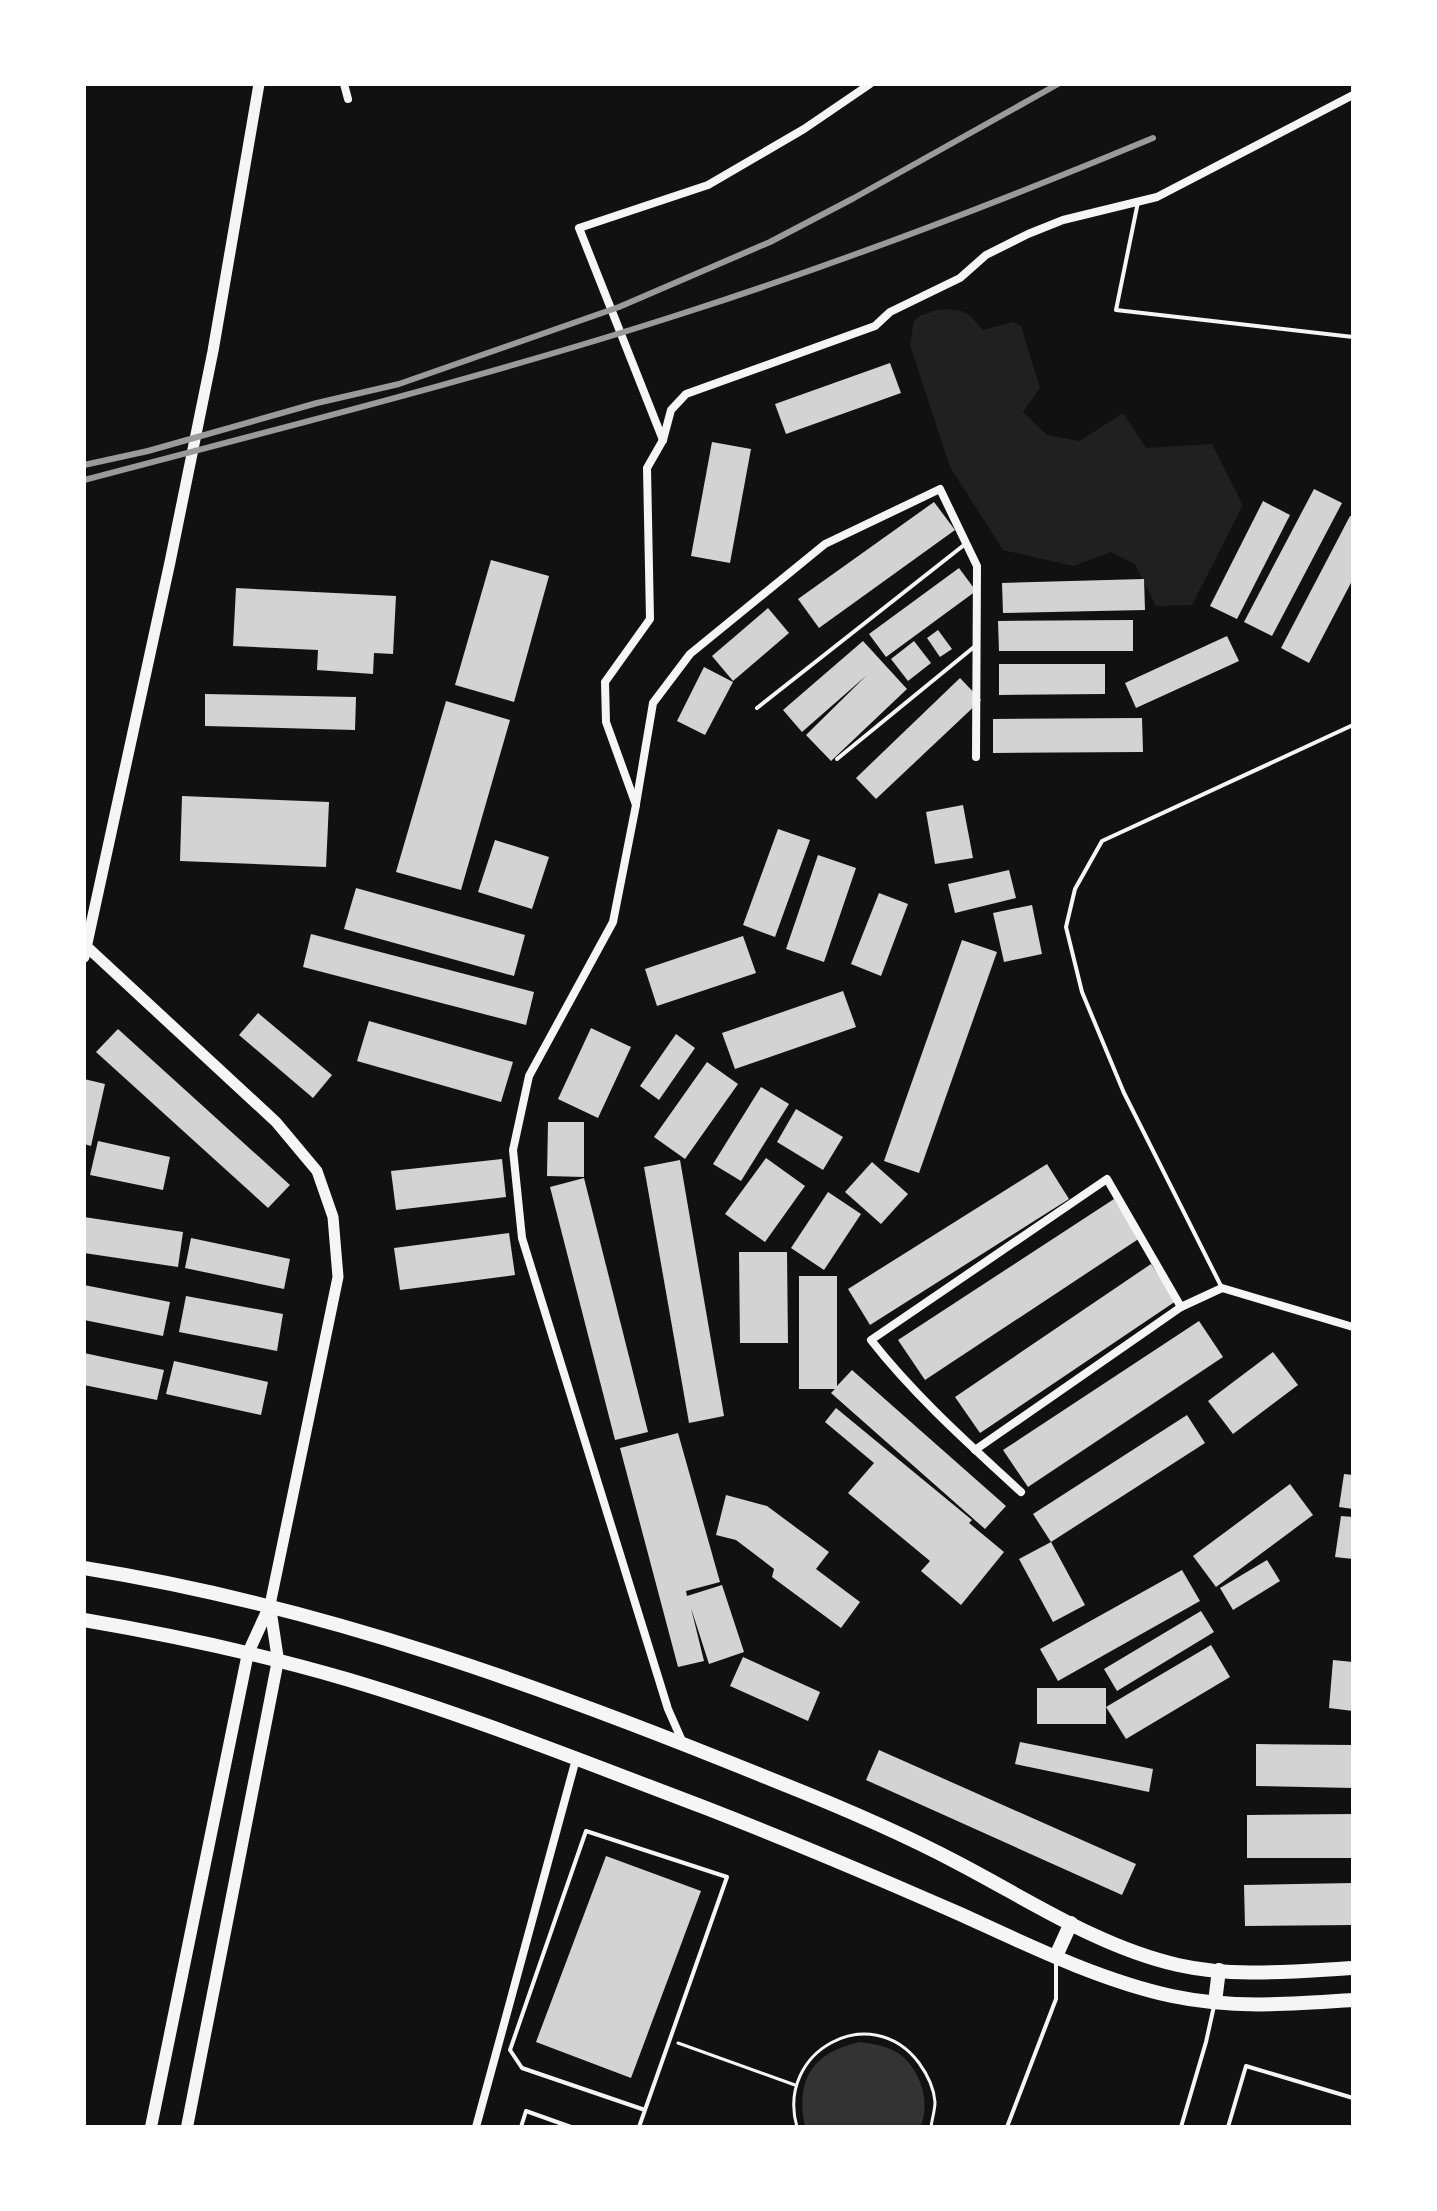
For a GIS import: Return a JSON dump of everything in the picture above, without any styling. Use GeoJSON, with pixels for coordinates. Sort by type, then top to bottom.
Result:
{"type":"FeatureCollection","features":[{"type":"Feature","properties":{"kind":"highway"},"geometry":{"type":"LineString","coordinates":[[84,1568],[270,1605],[419,1648],[684,1745],[900,1833],[1071,1923],[1154,1958],[1219,1970],[1269,1972],[1353,1968]]}},
{"type":"Feature","properties":{"kind":"highway"},"geometry":{"type":"LineString","coordinates":[[84,1620],[278,1660],[379,1689],[576,1759],[851,1867],[1056,1956],[1145,1989],[1215,2002],[1270,2004],[1353,2000]]}},
{"type":"Feature","properties":{"kind":"highway"},"geometry":{"type":"LineString","coordinates":[[1056,1956],[1071,1923]]}},
{"type":"Feature","properties":{"kind":"highway"},"geometry":{"type":"LineString","coordinates":[[1215,2002],[1219,1970]]}},
{"type":"Feature","properties":{"kind":"main road"},"geometry":{"type":"LineString","coordinates":[[151,2127],[248,1653],[270,1605]]}},
{"type":"Feature","properties":{"kind":"main road"},"geometry":{"type":"LineString","coordinates":[[187,2127],[278,1660],[270,1605]]}},
{"type":"Feature","properties":{"kind":"street"},"geometry":{"type":"LineString","coordinates":[[259,84],[213,351],[85,952],[276,1122],[317,1171],[333,1217],[338,1277],[270,1605]]}},
{"type":"Feature","properties":{"kind":"street"},"geometry":{"type":"LineString","coordinates":[[344,84],[348,99]]}},
{"type":"Feature","properties":{"kind":"street"},"geometry":{"type":"LineString","coordinates":[[663,440],[579,228],[708,185],[804,129],[870,84]]}},
{"type":"Feature","properties":{"kind":"street"},"geometry":{"type":"LineString","coordinates":[[636,805],[606,722],[605,682],[650,619],[647,468],[663,440],[671,410],[686,394],[875,326],[890,312],[960,278],[986,255],[1028,234],[1063,220],[1157,197],[1353,95],[1351,84]]}},
{"type":"Feature","properties":{"kind":"street"},"geometry":{"type":"LineString","coordinates":[[684,1745],[668,1709],[522,1238],[513,1150],[529,1076],[613,922],[653,703],[690,654],[825,544],[940,489],[977,566],[976,757]]}},
{"type":"Feature","properties":{"kind":"street"},"geometry":{"type":"LineString","coordinates":[[1021,1492],[886,1360],[871,1340],[1107,1179],[1181,1307]]}},
{"type":"Feature","properties":{"kind":"street"},"geometry":{"type":"LineString","coordinates":[[975,1450],[1181,1307],[1222,1288],[1353,1327]]}},
{"type":"Feature","properties":{"kind":"street"},"geometry":{"type":"LineString","coordinates":[[476,2127],[576,1759]]}},
{"type":"Feature","properties":{"kind":"lane"},"geometry":{"type":"LineString","coordinates":[[1138,202],[1116,310],[1353,337]]}},
{"type":"Feature","properties":{"kind":"lane"},"geometry":{"type":"LineString","coordinates":[[757,708],[966,543]]}},
{"type":"Feature","properties":{"kind":"lane"},"geometry":{"type":"LineString","coordinates":[[837,759],[976,646]]}},
{"type":"Feature","properties":{"kind":"lane"},"geometry":{"type":"LineString","coordinates":[[1222,1288],[1124,1093],[1082,992],[1066,927],[1075,889],[1102,841],[1353,725]]}},
{"type":"Feature","properties":{"kind":"lane"},"geometry":{"type":"LineString","coordinates":[[639,2127],[671,2041],[727,1877],[586,1831],[510,2050],[522,2068],[645,2110]]}},
{"type":"Feature","properties":{"kind":"lane"},"geometry":{"type":"LineString","coordinates":[[1007,2127],[1056,1999],[1056,1956]]}},
{"type":"Feature","properties":{"kind":"lane"},"geometry":{"type":"LineString","coordinates":[[1181,2127],[1215,2002]]}},
{"type":"Feature","properties":{"kind":"lane"},"geometry":{"type":"LineString","coordinates":[[1228,2127],[1246,2066],[1353,2098]]}},
{"type":"Feature","properties":{"kind":"lane"},"geometry":{"type":"LineString","coordinates":[[521,2127],[526,2111],[571,2127]]}},
{"type":"Feature","properties":{"kind":"path"},"geometry":{"type":"LineString","coordinates":[[797,2127],[792,2111],[795,2085],[808,2059],[830,2042],[858,2034],[886,2038],[911,2052],[928,2075],[935,2102],[931,2127]]}},
{"type":"Feature","properties":{"kind":"path"},"geometry":{"type":"LineString","coordinates":[[671,2041],[795,2085]]}},
{"type":"Feature","properties":{"kind":"shaded area"},"geometry":{"type":"Polygon","coordinates":[[[937,310],[964,312],[983,330],[1013,322],[1021,326],[1040,388],[1023,412],[1047,435],[1080,441],[1123,413],[1146,448],[1212,444],[1243,505],[1192,605],[1156,606],[1135,564],[1111,552],[1073,566],[1003,550],[950,467],[910,345],[914,321],[937,310]]]}},
{"type":"Feature","properties":{"kind":"shaded area"},"geometry":{"type":"Polygon","coordinates":[[[859,2042],[892,2050],[909,2063],[919,2079],[924,2099],[920,2127],[805,2127],[803,2095],[811,2071],[829,2053],[859,2042]]]}},
{"type":"Feature","properties":{"kind":"building"},"geometry":{"type":"Polygon","coordinates":[[[890,363],[901,393],[786,434],[775,404],[890,363]]]}},
{"type":"Feature","properties":{"kind":"building"},"geometry":{"type":"Polygon","coordinates":[[[712,442],[751,449],[730,563],[691,556],[712,442]]]}},
{"type":"Feature","properties":{"kind":"building"},"geometry":{"type":"Polygon","coordinates":[[[1314,489],[1342,503],[1272,636],[1244,622],[1314,489]]]}},
{"type":"Feature","properties":{"kind":"building"},"geometry":{"type":"Polygon","coordinates":[[[1263,501],[1290,515],[1237,619],[1210,606],[1263,501]]]}},
{"type":"Feature","properties":{"kind":"building"},"geometry":{"type":"Polygon","coordinates":[[[934,502],[955,530],[819,628],[798,599],[934,502]]]}},
{"type":"Feature","properties":{"kind":"building"},"geometry":{"type":"Polygon","coordinates":[[[1350,516],[1353,517],[1353,579],[1309,663],[1281,648],[1350,516]]]}},
{"type":"Feature","properties":{"kind":"building"},"geometry":{"type":"Polygon","coordinates":[[[491,560],[549,576],[514,702],[455,685],[491,560]]]}},
{"type":"Feature","properties":{"kind":"building"},"geometry":{"type":"Polygon","coordinates":[[[959,568],[976,591],[886,657],[869,634],[959,568]]]}},
{"type":"Feature","properties":{"kind":"building"},"geometry":{"type":"Polygon","coordinates":[[[1144,579],[1145,610],[1003,613],[1002,583],[1144,579]]]}},
{"type":"Feature","properties":{"kind":"building"},"geometry":{"type":"Polygon","coordinates":[[[236,588],[396,596],[393,654],[374,653],[373,674],[317,670],[318,650],[233,646],[236,588]]]}},
{"type":"Feature","properties":{"kind":"building"},"geometry":{"type":"Polygon","coordinates":[[[768,608],[789,633],[733,681],[712,656],[768,608]]]}},
{"type":"Feature","properties":{"kind":"building"},"geometry":{"type":"Polygon","coordinates":[[[1133,620],[1133,651],[999,651],[998,621],[1133,620]]]}},
{"type":"Feature","properties":{"kind":"building"},"geometry":{"type":"Polygon","coordinates":[[[938,630],[952,649],[940,657],[927,638],[938,630]]]}},
{"type":"Feature","properties":{"kind":"building"},"geometry":{"type":"Polygon","coordinates":[[[1227,636],[1239,661],[1136,708],[1125,683],[1227,636]]]}},
{"type":"Feature","properties":{"kind":"building"},"geometry":{"type":"Polygon","coordinates":[[[863,641],[907,689],[831,761],[806,735],[867,675],[802,732],[783,710],[863,641]]]}},
{"type":"Feature","properties":{"kind":"building"},"geometry":{"type":"Polygon","coordinates":[[[914,641],[931,663],[908,681],[891,659],[914,641]]]}},
{"type":"Feature","properties":{"kind":"building"},"geometry":{"type":"Polygon","coordinates":[[[999,664],[1105,664],[1105,694],[999,695],[999,664]]]}},
{"type":"Feature","properties":{"kind":"building"},"geometry":{"type":"Polygon","coordinates":[[[704,667],[733,682],[705,735],[677,721],[704,667]]]}},
{"type":"Feature","properties":{"kind":"building"},"geometry":{"type":"Polygon","coordinates":[[[960,678],[981,700],[876,799],[856,778],[960,678]]]}},
{"type":"Feature","properties":{"kind":"building"},"geometry":{"type":"Polygon","coordinates":[[[205,694],[356,697],[355,730],[205,726],[205,694]]]}},
{"type":"Feature","properties":{"kind":"building"},"geometry":{"type":"Polygon","coordinates":[[[446,701],[510,720],[461,890],[396,872],[446,701]]]}},
{"type":"Feature","properties":{"kind":"building"},"geometry":{"type":"Polygon","coordinates":[[[1142,718],[1143,752],[993,753],[993,719],[1142,718]]]}},
{"type":"Feature","properties":{"kind":"building"},"geometry":{"type":"Polygon","coordinates":[[[182,796],[329,802],[326,867],[180,861],[182,796]]]}},
{"type":"Feature","properties":{"kind":"building"},"geometry":{"type":"Polygon","coordinates":[[[963,805],[973,858],[935,864],[926,812],[963,805]]]}},
{"type":"Feature","properties":{"kind":"building"},"geometry":{"type":"Polygon","coordinates":[[[778,829],[810,840],[775,937],[743,925],[778,829]]]}},
{"type":"Feature","properties":{"kind":"building"},"geometry":{"type":"Polygon","coordinates":[[[495,840],[549,857],[532,909],[478,892],[495,840]]]}},
{"type":"Feature","properties":{"kind":"building"},"geometry":{"type":"Polygon","coordinates":[[[818,855],[856,868],[824,962],[786,949],[818,855]]]}},
{"type":"Feature","properties":{"kind":"building"},"geometry":{"type":"Polygon","coordinates":[[[1009,870],[1016,898],[955,913],[948,884],[1009,870]]]}},
{"type":"Feature","properties":{"kind":"building"},"geometry":{"type":"Polygon","coordinates":[[[356,888],[525,935],[514,976],[344,929],[356,888]]]}},
{"type":"Feature","properties":{"kind":"building"},"geometry":{"type":"Polygon","coordinates":[[[879,893],[908,904],[881,976],[851,964],[879,893]]]}},
{"type":"Feature","properties":{"kind":"building"},"geometry":{"type":"Polygon","coordinates":[[[1032,905],[1042,954],[1004,962],[993,913],[1032,905]]]}},
{"type":"Feature","properties":{"kind":"building"},"geometry":{"type":"Polygon","coordinates":[[[311,934],[534,992],[526,1025],[303,967],[311,934]]]}},
{"type":"Feature","properties":{"kind":"building"},"geometry":{"type":"Polygon","coordinates":[[[743,936],[756,973],[657,1006],[645,969],[743,936]]]}},
{"type":"Feature","properties":{"kind":"building"},"geometry":{"type":"Polygon","coordinates":[[[962,940],[997,952],[919,1173],[884,1161],[962,940]]]}},
{"type":"Feature","properties":{"kind":"building"},"geometry":{"type":"Polygon","coordinates":[[[843,991],[856,1027],[735,1069],[722,1033],[843,991]]]}},
{"type":"Feature","properties":{"kind":"building"},"geometry":{"type":"Polygon","coordinates":[[[258,1013],[332,1075],[313,1098],[239,1035],[258,1013]]]}},
{"type":"Feature","properties":{"kind":"building"},"geometry":{"type":"Polygon","coordinates":[[[369,1021],[513,1062],[501,1102],[357,1061],[369,1021]]]}},
{"type":"Feature","properties":{"kind":"building"},"geometry":{"type":"Polygon","coordinates":[[[591,1028],[631,1047],[598,1118],[558,1099],[591,1028]]]}},
{"type":"Feature","properties":{"kind":"building"},"geometry":{"type":"Polygon","coordinates":[[[118,1029],[290,1185],[268,1208],[96,1052],[118,1029]]]}},
{"type":"Feature","properties":{"kind":"building"},"geometry":{"type":"Polygon","coordinates":[[[676,1034],[695,1048],[659,1100],[640,1086],[676,1034]]]}},
{"type":"Feature","properties":{"kind":"building"},"geometry":{"type":"Polygon","coordinates":[[[707,1062],[738,1084],[685,1159],[654,1137],[707,1062]]]}},
{"type":"Feature","properties":{"kind":"building"},"geometry":{"type":"Polygon","coordinates":[[[84,1079],[105,1084],[91,1146],[84,1144],[84,1079]]]}},
{"type":"Feature","properties":{"kind":"building"},"geometry":{"type":"Polygon","coordinates":[[[761,1087],[789,1104],[741,1181],[713,1164],[761,1087]]]}},
{"type":"Feature","properties":{"kind":"building"},"geometry":{"type":"Polygon","coordinates":[[[796,1109],[843,1137],[823,1170],[777,1142],[796,1109]]]}},
{"type":"Feature","properties":{"kind":"building"},"geometry":{"type":"Polygon","coordinates":[[[548,1122],[584,1122],[584,1177],[547,1176],[548,1122]]]}},
{"type":"Feature","properties":{"kind":"building"},"geometry":{"type":"Polygon","coordinates":[[[98,1141],[170,1157],[163,1190],[90,1175],[98,1141]]]}},
{"type":"Feature","properties":{"kind":"building"},"geometry":{"type":"Polygon","coordinates":[[[766,1158],[805,1186],[765,1242],[725,1214],[766,1158]]]}},
{"type":"Feature","properties":{"kind":"building"},"geometry":{"type":"Polygon","coordinates":[[[502,1159],[506,1197],[396,1210],[391,1171],[502,1159]]]}},
{"type":"Feature","properties":{"kind":"building"},"geometry":{"type":"Polygon","coordinates":[[[680,1160],[724,1416],[689,1423],[644,1167],[680,1160]]]}},
{"type":"Feature","properties":{"kind":"building"},"geometry":{"type":"Polygon","coordinates":[[[872,1162],[908,1194],[881,1224],[845,1192],[872,1162]]]}},
{"type":"Feature","properties":{"kind":"building"},"geometry":{"type":"Polygon","coordinates":[[[1047,1164],[1069,1199],[870,1325],[848,1289],[1047,1164]]]}},
{"type":"Feature","properties":{"kind":"building"},"geometry":{"type":"Polygon","coordinates":[[[584,1178],[648,1432],[615,1440],[550,1187],[584,1178]]]}},
{"type":"Feature","properties":{"kind":"building"},"geometry":{"type":"Polygon","coordinates":[[[828,1192],[861,1214],[824,1270],[791,1248],[828,1192]]]}},
{"type":"Feature","properties":{"kind":"building"},"geometry":{"type":"Polygon","coordinates":[[[1114,1199],[1140,1238],[925,1380],[898,1340],[1114,1199]]]}},
{"type":"Feature","properties":{"kind":"building"},"geometry":{"type":"Polygon","coordinates":[[[84,1217],[183,1232],[178,1267],[84,1253],[84,1217]]]}},
{"type":"Feature","properties":{"kind":"building"},"geometry":{"type":"Polygon","coordinates":[[[509,1233],[515,1275],[400,1290],[394,1248],[509,1233]]]}},
{"type":"Feature","properties":{"kind":"building"},"geometry":{"type":"Polygon","coordinates":[[[191,1238],[290,1259],[284,1289],[185,1268],[191,1238]]]}},
{"type":"Feature","properties":{"kind":"building"},"geometry":{"type":"Polygon","coordinates":[[[739,1252],[787,1252],[788,1343],[740,1343],[739,1252]]]}},
{"type":"Feature","properties":{"kind":"building"},"geometry":{"type":"Polygon","coordinates":[[[1151,1264],[1176,1301],[980,1433],[955,1397],[1151,1264]]]}},
{"type":"Feature","properties":{"kind":"building"},"geometry":{"type":"Polygon","coordinates":[[[799,1276],[837,1276],[837,1386],[852,1370],[1006,1506],[985,1529],[831,1393],[835,1389],[799,1389],[799,1276]]]}},
{"type":"Feature","properties":{"kind":"building"},"geometry":{"type":"Polygon","coordinates":[[[84,1285],[170,1302],[163,1336],[84,1320],[84,1285]]]}},
{"type":"Feature","properties":{"kind":"building"},"geometry":{"type":"Polygon","coordinates":[[[186,1296],[283,1314],[277,1351],[179,1332],[186,1296]]]}},
{"type":"Feature","properties":{"kind":"building"},"geometry":{"type":"Polygon","coordinates":[[[1199,1321],[1223,1357],[1028,1487],[1003,1450],[1199,1321]]]}},
{"type":"Feature","properties":{"kind":"building"},"geometry":{"type":"Polygon","coordinates":[[[1273,1352],[1298,1385],[1233,1434],[1208,1401],[1273,1352]]]}},
{"type":"Feature","properties":{"kind":"building"},"geometry":{"type":"Polygon","coordinates":[[[84,1353],[164,1370],[157,1400],[84,1385],[84,1353]]]}},
{"type":"Feature","properties":{"kind":"building"},"geometry":{"type":"Polygon","coordinates":[[[174,1361],[268,1382],[261,1415],[166,1394],[174,1361]]]}},
{"type":"Feature","properties":{"kind":"building"},"geometry":{"type":"Polygon","coordinates":[[[836,1408],[972,1520],[969,1523],[1004,1552],[961,1605],[921,1571],[930,1561],[848,1493],[874,1463],[825,1422],[836,1408]]]}},
{"type":"Feature","properties":{"kind":"building"},"geometry":{"type":"Polygon","coordinates":[[[1187,1415],[1205,1443],[1051,1542],[1033,1514],[1187,1415]]]}},
{"type":"Feature","properties":{"kind":"building"},"geometry":{"type":"Polygon","coordinates":[[[678,1433],[720,1582],[686,1591],[687,1596],[722,1585],[744,1652],[709,1664],[691,1608],[704,1661],[678,1667],[620,1448],[678,1433]]]}},
{"type":"Feature","properties":{"kind":"building"},"geometry":{"type":"Polygon","coordinates":[[[1344,1474],[1353,1475],[1353,1509],[1339,1507],[1344,1474]]]}},
{"type":"Feature","properties":{"kind":"building"},"geometry":{"type":"Polygon","coordinates":[[[1290,1484],[1313,1515],[1216,1587],[1193,1556],[1290,1484]]]}},
{"type":"Feature","properties":{"kind":"building"},"geometry":{"type":"Polygon","coordinates":[[[726,1495],[767,1506],[829,1552],[816,1569],[860,1602],[841,1628],[772,1577],[774,1569],[736,1540],[716,1535],[726,1495]]]}},
{"type":"Feature","properties":{"kind":"building"},"geometry":{"type":"Polygon","coordinates":[[[1341,1516],[1353,1517],[1353,1559],[1335,1557],[1341,1516]]]}},
{"type":"Feature","properties":{"kind":"building"},"geometry":{"type":"Polygon","coordinates":[[[1051,1542],[1085,1605],[1053,1622],[1019,1559],[1051,1542]]]}},
{"type":"Feature","properties":{"kind":"building"},"geometry":{"type":"Polygon","coordinates":[[[1267,1560],[1280,1581],[1233,1610],[1220,1588],[1267,1560]]]}},
{"type":"Feature","properties":{"kind":"building"},"geometry":{"type":"Polygon","coordinates":[[[1182,1570],[1200,1601],[1058,1681],[1040,1649],[1182,1570]]]}},
{"type":"Feature","properties":{"kind":"building"},"geometry":{"type":"Polygon","coordinates":[[[1201,1611],[1214,1632],[1117,1691],[1104,1669],[1201,1611]]]}},
{"type":"Feature","properties":{"kind":"building"},"geometry":{"type":"Polygon","coordinates":[[[1211,1645],[1230,1677],[1126,1739],[1106,1707],[1211,1645]]]}},
{"type":"Feature","properties":{"kind":"building"},"geometry":{"type":"Polygon","coordinates":[[[743,1657],[820,1692],[808,1721],[730,1686],[743,1657]]]}},
{"type":"Feature","properties":{"kind":"building"},"geometry":{"type":"Polygon","coordinates":[[[1333,1660],[1353,1662],[1353,1711],[1329,1708],[1333,1660]]]}},
{"type":"Feature","properties":{"kind":"building"},"geometry":{"type":"Polygon","coordinates":[[[1037,1688],[1106,1688],[1106,1724],[1037,1724],[1037,1688]]]}},
{"type":"Feature","properties":{"kind":"building"},"geometry":{"type":"Polygon","coordinates":[[[1020,1742],[1153,1769],[1149,1792],[1015,1764],[1020,1742]]]}},
{"type":"Feature","properties":{"kind":"building"},"geometry":{"type":"Polygon","coordinates":[[[1256,1744],[1353,1745],[1353,1788],[1256,1786],[1256,1744]]]}},
{"type":"Feature","properties":{"kind":"building"},"geometry":{"type":"Polygon","coordinates":[[[879,1750],[1136,1864],[1122,1895],[866,1780],[879,1750]]]}},
{"type":"Feature","properties":{"kind":"building"},"geometry":{"type":"Polygon","coordinates":[[[1353,1814],[1353,1858],[1247,1858],[1247,1815],[1353,1814]]]}},
{"type":"Feature","properties":{"kind":"building"},"geometry":{"type":"Polygon","coordinates":[[[606,1856],[701,1891],[631,2078],[536,2042],[606,1856]]]}},
{"type":"Feature","properties":{"kind":"building"},"geometry":{"type":"Polygon","coordinates":[[[1353,1883],[1353,1925],[1245,1926],[1244,1885],[1353,1883]]]}},
{"type":"Feature","properties":{"kind":"railway"},"geometry":{"type":"LineString","coordinates":[[84,465],[399,384],[619,307],[770,242],[1058,84]]}},
{"type":"Feature","properties":{"kind":"railway"},"geometry":{"type":"LineString","coordinates":[[84,480],[460,380],[684,313],[920,230],[1153,138]]}}]}
